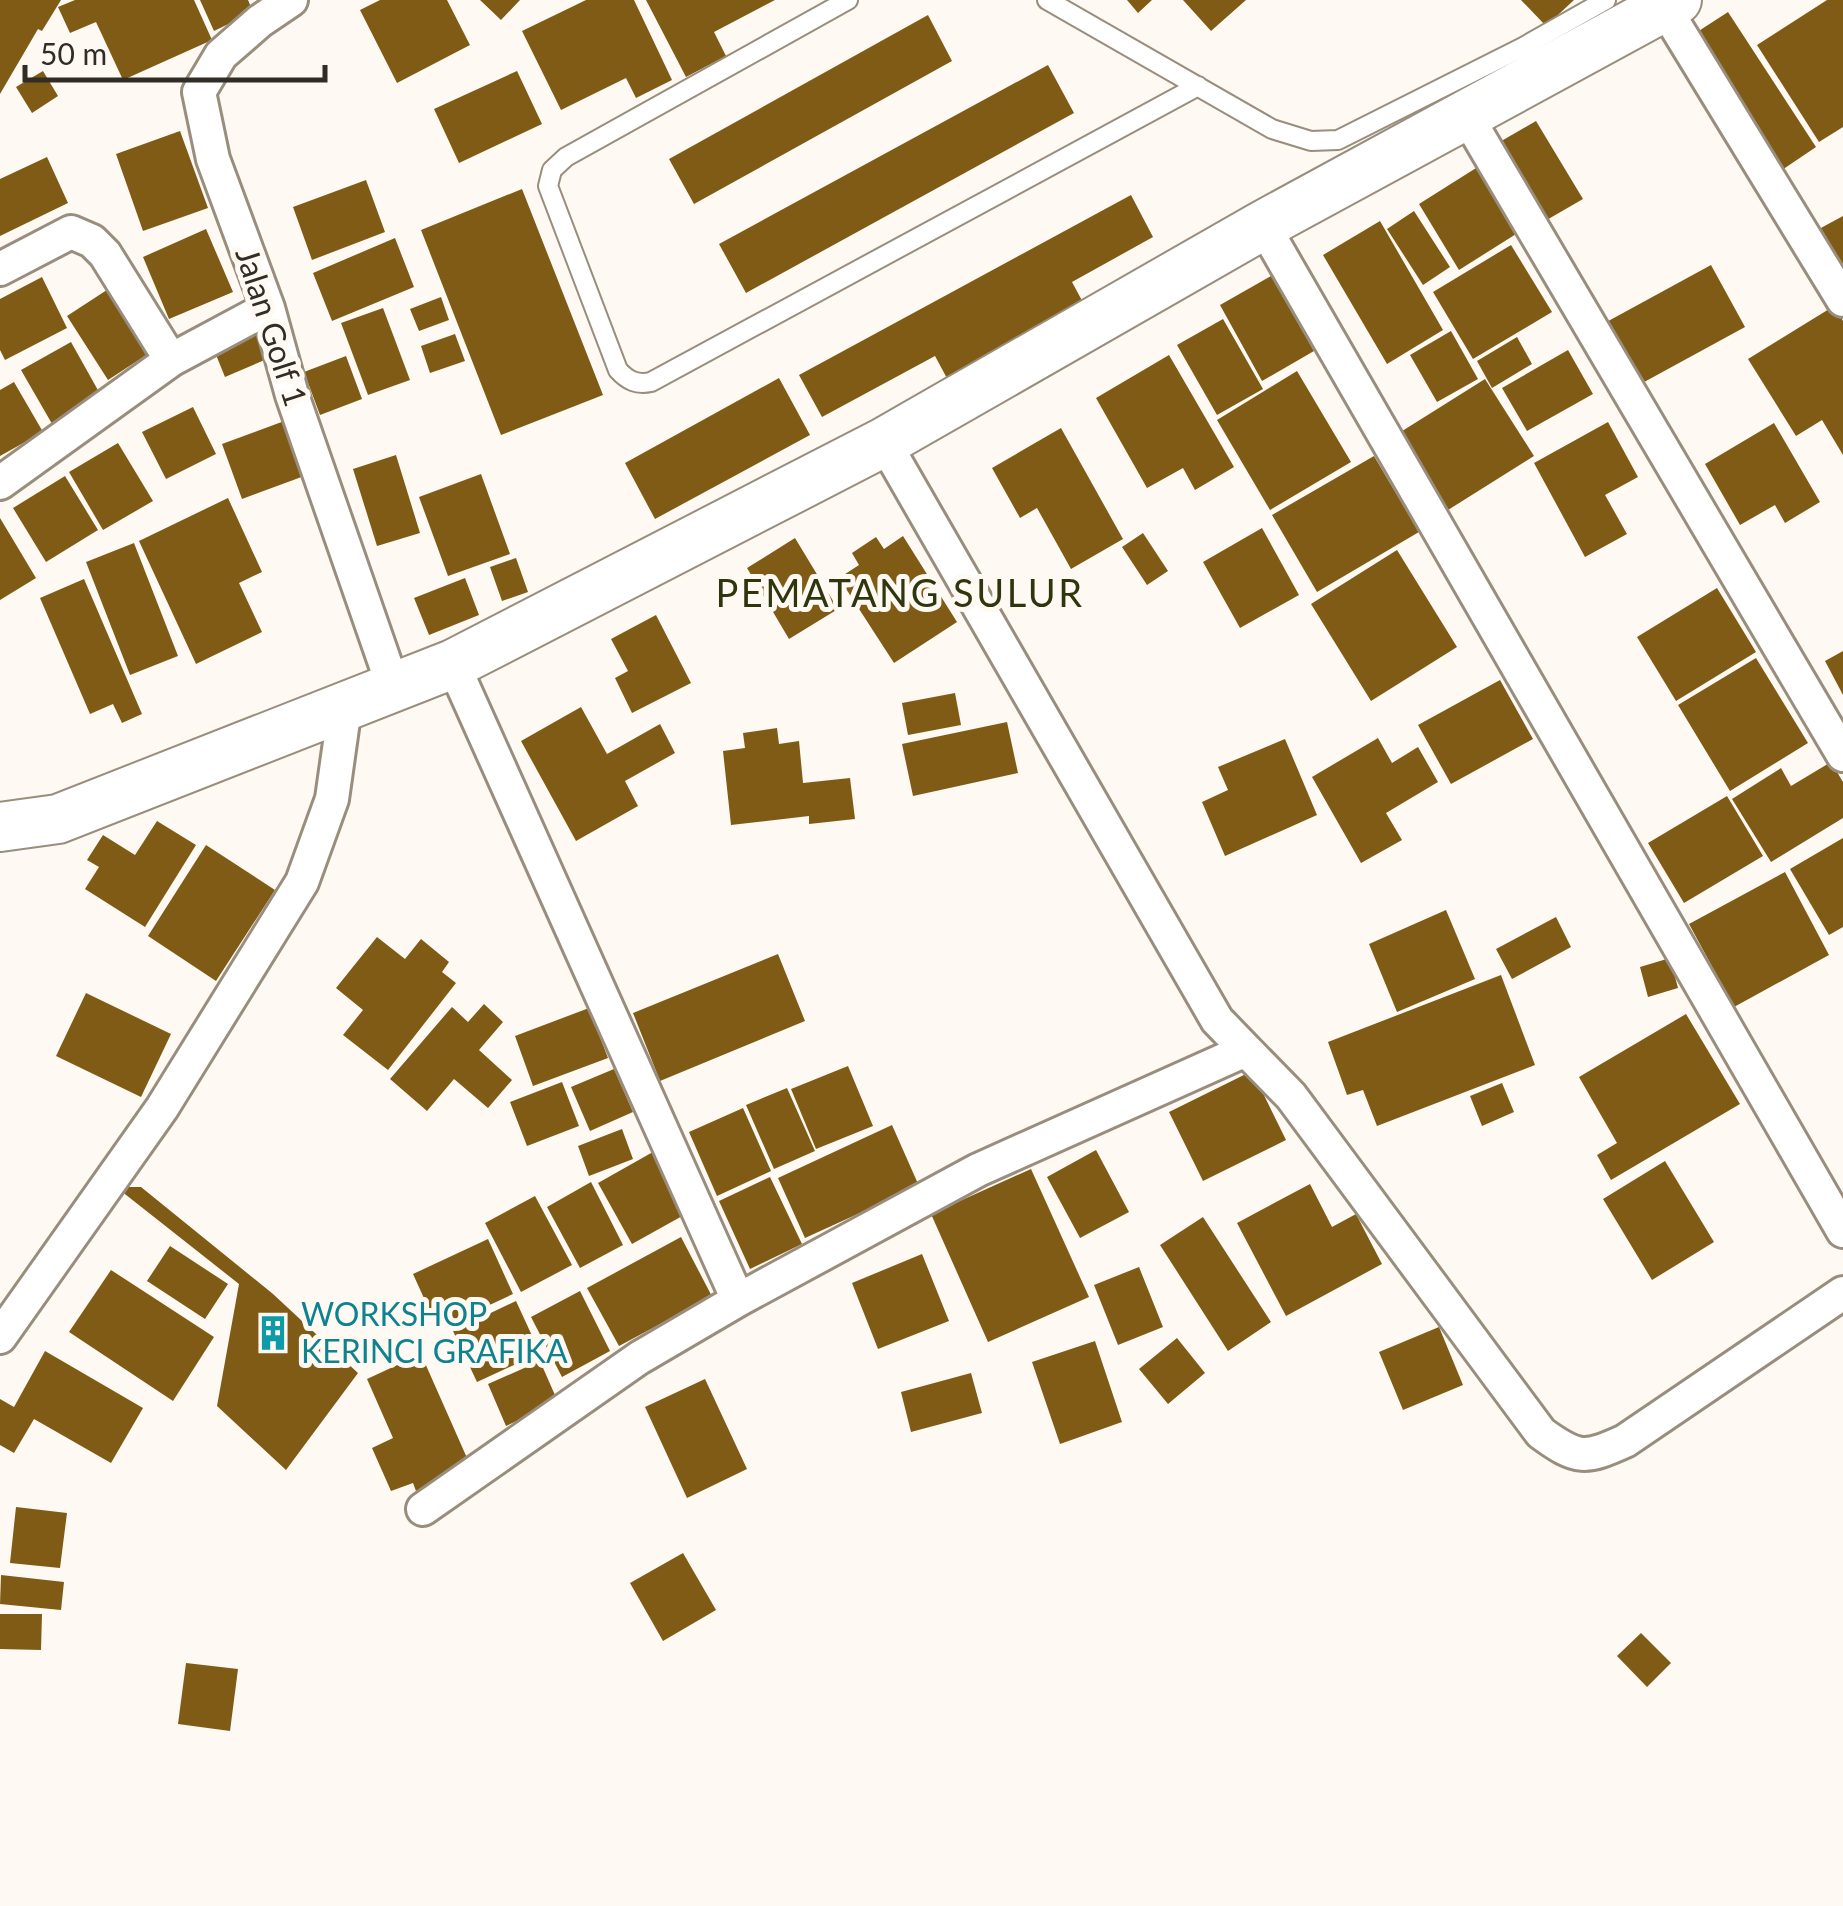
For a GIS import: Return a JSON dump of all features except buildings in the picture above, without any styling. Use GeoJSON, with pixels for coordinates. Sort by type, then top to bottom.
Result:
{"type":"FeatureCollection","features":[{"type":"Feature","properties":{"kind":"street","name":"Jalan Golf 1"},"geometry":{"type":"LineString","coordinates":[[291,0],[221,55],[199,92],[213,158],[268,308],[292,395],[393,686]]}},
{"type":"Feature","properties":{"kind":"street"},"geometry":{"type":"LineString","coordinates":[[0,826],[58,819],[454,664],[884,442],[1263,224],[1670,4],[1843,300]]}},
{"type":"Feature","properties":{"kind":"street"},"geometry":{"type":"LineString","coordinates":[[1466,115],[1843,755]]}},
{"type":"Feature","properties":{"kind":"street"},"geometry":{"type":"LineString","coordinates":[[1263,224],[1843,1231]]}},
{"type":"Feature","properties":{"kind":"street"},"geometry":{"type":"LineString","coordinates":[[0,269],[71,232],[92,241],[105,254],[171,360]]}},
{"type":"Feature","properties":{"kind":"street"},"geometry":{"type":"LineString","coordinates":[[0,483],[171,360],[268,308]]}},
{"type":"Feature","properties":{"kind":"street"},"geometry":{"type":"LineString","coordinates":[[884,442],[1217,1020],[1292,1096],[1541,1433],[1564,1450],[1592,1456],[1626,1441],[1843,1293]]}},
{"type":"Feature","properties":{"kind":"street"},"geometry":{"type":"LineString","coordinates":[[454,664],[738,1300]]}},
{"type":"Feature","properties":{"kind":"street"},"geometry":{"type":"LineString","coordinates":[[0,1336],[162,1108],[302,882],[332,799],[345,708]]}},
{"type":"Feature","properties":{"kind":"street"},"geometry":{"type":"LineString","coordinates":[[423,1509],[639,1358],[738,1300],[978,1170],[1246,1050]]}},
{"type":"Feature","properties":{"kind":"lane"},"geometry":{"type":"LineString","coordinates":[[848,0],[566,157],[552,170],[548,186],[618,370],[626,378],[642,384],[652,382],[1198,86]]}},
{"type":"Feature","properties":{"kind":"lane"},"geometry":{"type":"LineString","coordinates":[[1047,0],[1284,134],[1311,141],[1338,140],[1523,47],[1606,0]]}},
{"type":"Feature","properties":{"kind":"place","name":"WORKSHOP KERINCI GRAFIKA"},"geometry":{"type":"Point","coordinates":[273,1333]}},
{"type":"Feature","properties":{"kind":"district","name":"PEMATANG SULUR"},"geometry":{"type":"Point","coordinates":[900,594]}}]}
